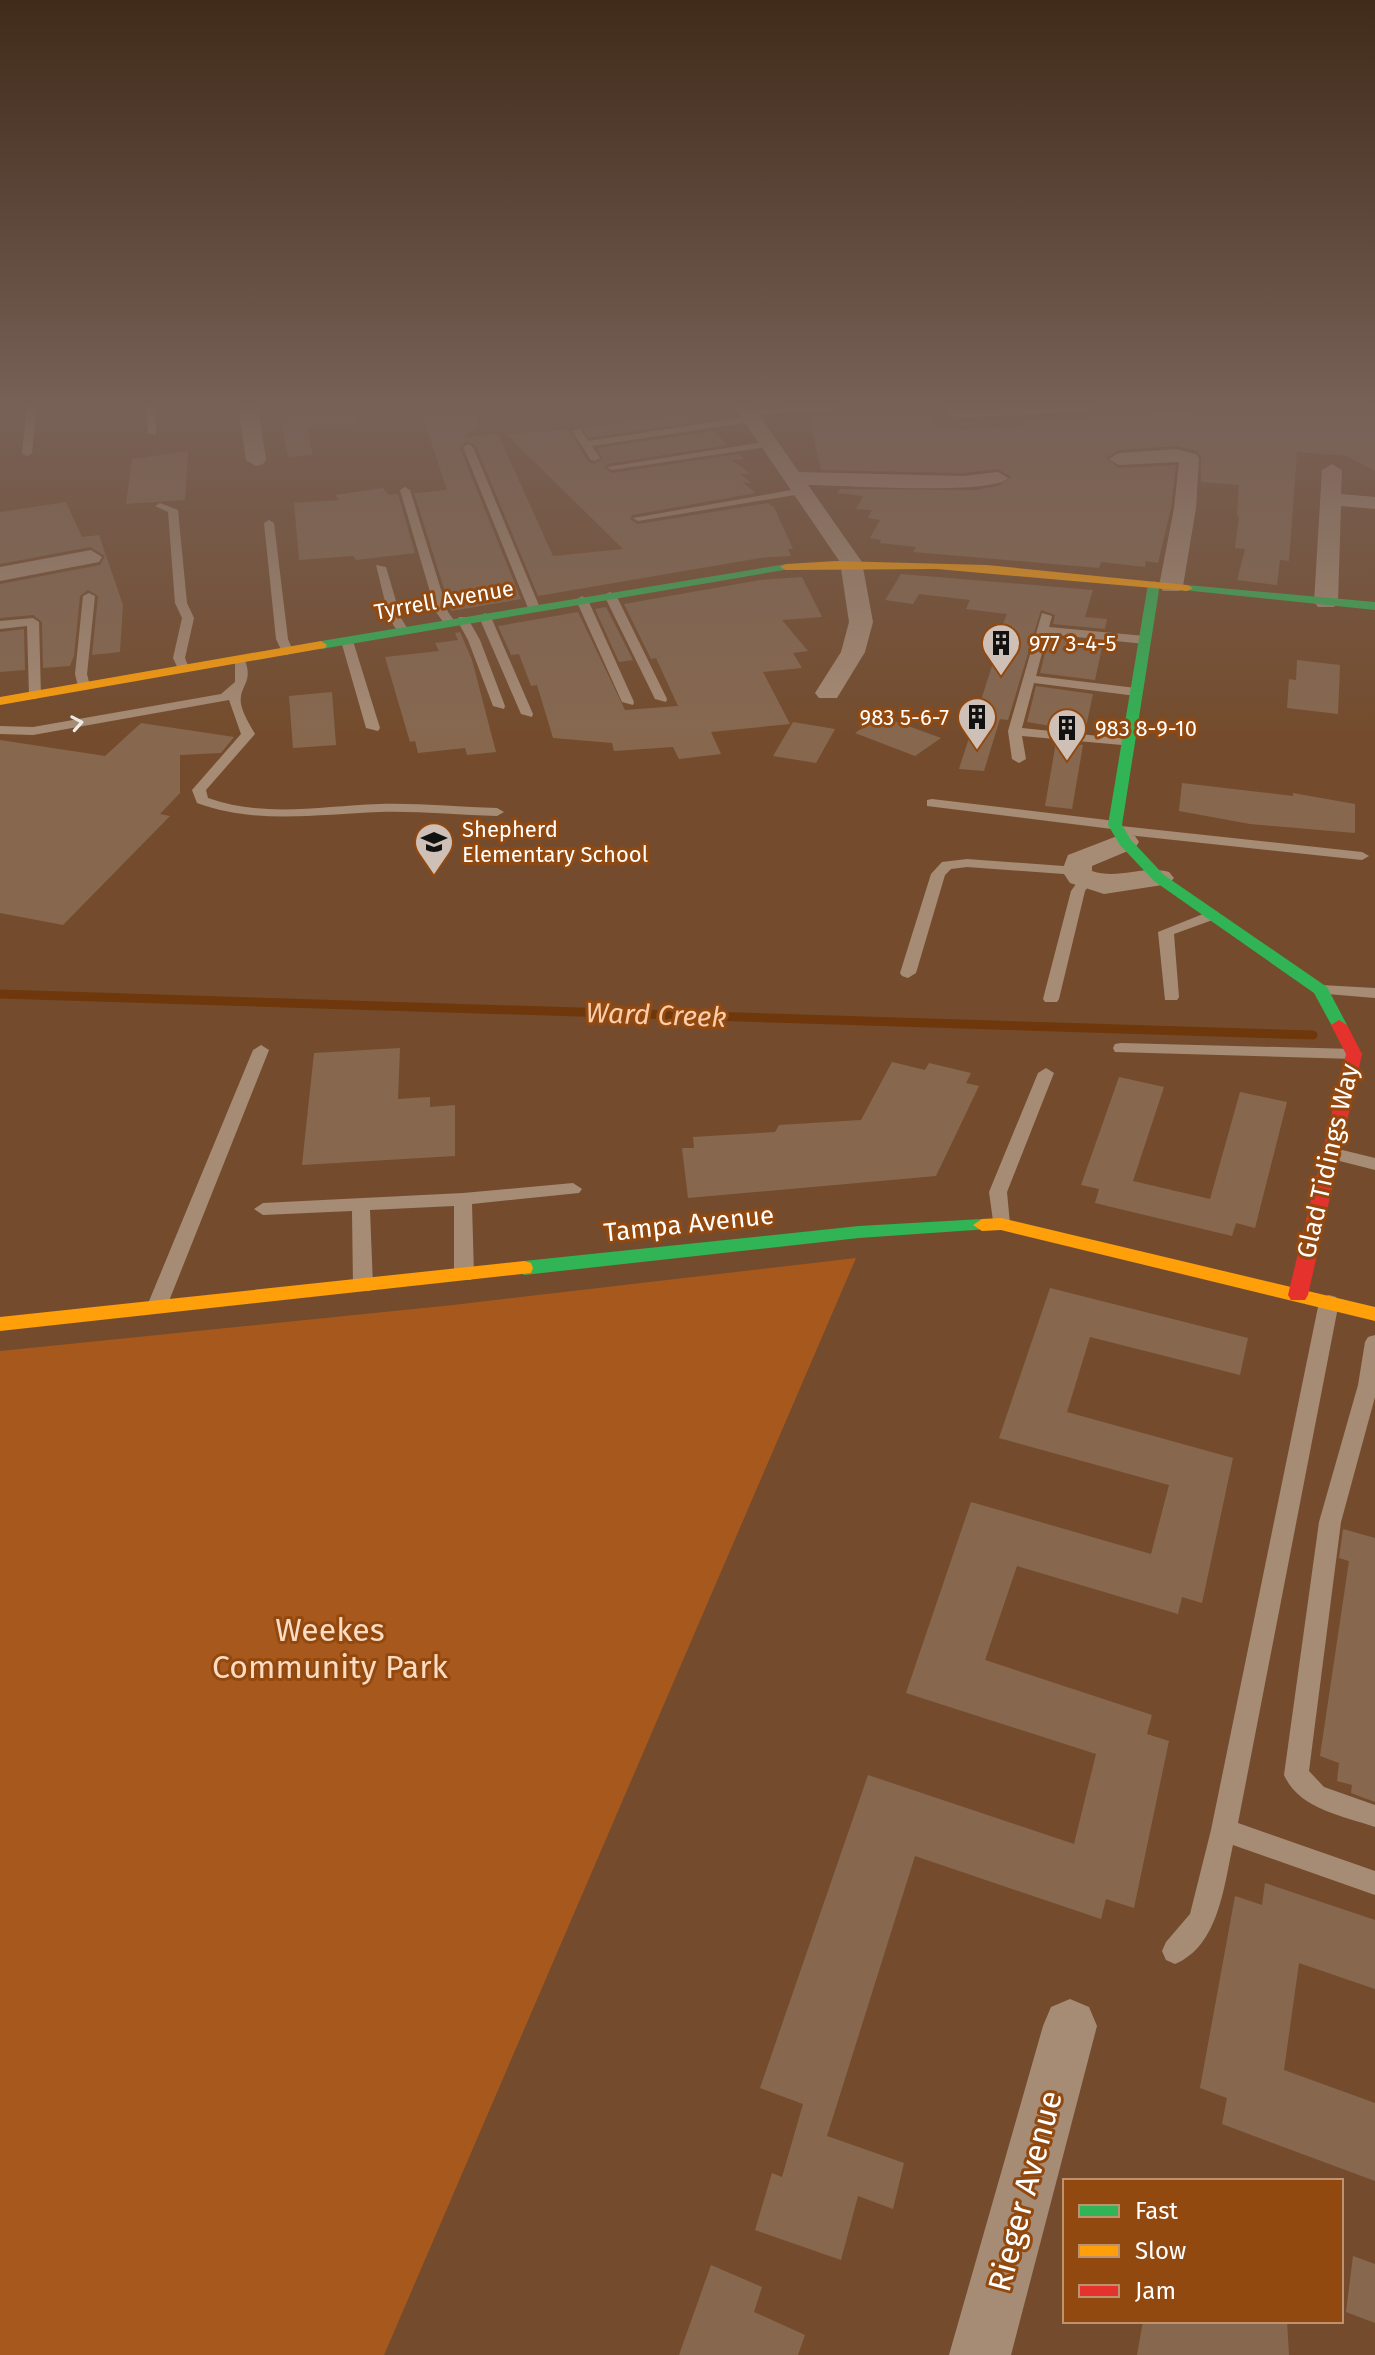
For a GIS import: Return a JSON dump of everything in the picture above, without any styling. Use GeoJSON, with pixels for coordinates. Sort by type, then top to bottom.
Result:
{"type":"FeatureCollection","features":[{"type":"Feature","properties":{"kind":"street"},"geometry":{"type":"LineString","coordinates":[[819,515],[851,562],[861,622],[853,652],[828,693]]}},
{"type":"Feature","properties":{"kind":"street"},"geometry":{"type":"LineString","coordinates":[[1159,878],[1104,885],[1081,876],[1078,861],[1119,833],[1128,743],[1145,640],[1183,515]]}},
{"type":"Feature","properties":{"kind":"street"},"geometry":{"type":"LineString","coordinates":[[1326,602],[1330,515]]}},
{"type":"Feature","properties":{"kind":"street"},"geometry":{"type":"LineString","coordinates":[[0,574],[91,557]]}},
{"type":"Feature","properties":{"kind":"street","name":"Tyrrell Avenue"},"geometry":{"type":"LineString","coordinates":[[0,701],[760,569],[851,562],[934,563],[1375,606]]}},
{"type":"Feature","properties":{"kind":"street","name":"Glad Tidings Way"},"geometry":{"type":"LineString","coordinates":[[1119,833],[1159,878],[1321,990],[1364,1055],[1330,1153],[1298,1295]]}},
{"type":"Feature","properties":{"kind":"street","name":"Tampa Avenue"},"geometry":{"type":"LineString","coordinates":[[0,1324],[859,1232],[1001,1224],[1375,1314]]}},
{"type":"Feature","properties":{"kind":"street","name":"Rieger Avenue"},"geometry":{"type":"LineString","coordinates":[[980,2355],[1070,2026]]}},
{"type":"Feature","properties":{"kind":"lane"},"geometry":{"type":"LineString","coordinates":[[173,515],[181,603],[188,618],[179,658],[183,668]]}},
{"type":"Feature","properties":{"kind":"lane"},"geometry":{"type":"LineString","coordinates":[[413,515],[442,612],[474,640],[499,706]]}},
{"type":"Feature","properties":{"kind":"lane"},"geometry":{"type":"LineString","coordinates":[[496,515],[534,608]]}},
{"type":"Feature","properties":{"kind":"lane"},"geometry":{"type":"LineString","coordinates":[[638,518],[653,515]]}},
{"type":"Feature","properties":{"kind":"lane"},"geometry":{"type":"LineString","coordinates":[[269,523],[282,639],[287,651]]}},
{"type":"Feature","properties":{"kind":"lane"},"geometry":{"type":"LineString","coordinates":[[380,567],[395,618],[403,631]]}},
{"type":"Feature","properties":{"kind":"lane"},"geometry":{"type":"LineString","coordinates":[[610,595],[661,699]]}},
{"type":"Feature","properties":{"kind":"lane"},"geometry":{"type":"LineString","coordinates":[[84,686],[81,674],[89,596]]}},
{"type":"Feature","properties":{"kind":"lane"},"geometry":{"type":"LineString","coordinates":[[582,600],[628,702]]}},
{"type":"Feature","properties":{"kind":"lane"},"geometry":{"type":"LineString","coordinates":[[1019,759],[1015,731],[1046,616]]}},
{"type":"Feature","properties":{"kind":"lane"},"geometry":{"type":"LineString","coordinates":[[485,617],[527,714]]}},
{"type":"Feature","properties":{"kind":"lane"},"geometry":{"type":"LineString","coordinates":[[0,625],[33,622],[35,695]]}},
{"type":"Feature","properties":{"kind":"lane"},"geometry":{"type":"LineString","coordinates":[[1042,630],[1145,640]]}},
{"type":"Feature","properties":{"kind":"lane"},"geometry":{"type":"LineString","coordinates":[[347,641],[373,728]]}},
{"type":"Feature","properties":{"kind":"lane"},"geometry":{"type":"LineString","coordinates":[[239,659],[243,678],[235,694],[235,705],[248,734],[199,790],[202,800],[218,807],[315,814],[383,808],[497,812]]}},
{"type":"Feature","properties":{"kind":"lane"},"geometry":{"type":"LineString","coordinates":[[1028,679],[1136,692]]}},
{"type":"Feature","properties":{"kind":"lane"},"geometry":{"type":"LineString","coordinates":[[0,730],[33,731],[235,694]]}},
{"type":"Feature","properties":{"kind":"lane"},"geometry":{"type":"LineString","coordinates":[[1015,731],[1128,743]]}},
{"type":"Feature","properties":{"kind":"lane"},"geometry":{"type":"LineString","coordinates":[[932,803],[1119,833],[1362,856]]}},
{"type":"Feature","properties":{"kind":"lane"},"geometry":{"type":"LineString","coordinates":[[908,973],[938,874],[947,865],[967,863],[1081,876],[1051,999]]}},
{"type":"Feature","properties":{"kind":"lane"},"geometry":{"type":"LineString","coordinates":[[1171,997],[1166,932],[1213,915]]}},
{"type":"Feature","properties":{"kind":"lane"},"geometry":{"type":"LineString","coordinates":[[1321,990],[1375,993]]}},
{"type":"Feature","properties":{"kind":"lane"},"geometry":{"type":"LineString","coordinates":[[1121,1048],[1364,1055]]}},
{"type":"Feature","properties":{"kind":"lane"},"geometry":{"type":"LineString","coordinates":[[157,1306],[261,1050]]}},
{"type":"Feature","properties":{"kind":"lane"},"geometry":{"type":"LineString","coordinates":[[1001,1224],[998,1192],[1046,1073]]}},
{"type":"Feature","properties":{"kind":"lane"},"geometry":{"type":"LineString","coordinates":[[1330,1153],[1375,1164]]}},
{"type":"Feature","properties":{"kind":"lane"},"geometry":{"type":"LineString","coordinates":[[263,1209],[463,1199],[573,1189]]}},
{"type":"Feature","properties":{"kind":"lane"},"geometry":{"type":"LineString","coordinates":[[463,1199],[464,1275]]}},
{"type":"Feature","properties":{"kind":"lane"},"geometry":{"type":"LineString","coordinates":[[361,1204],[363,1286]]}},
{"type":"Feature","properties":{"kind":"lane"},"geometry":{"type":"LineString","coordinates":[[1175,1951],[1202,1920],[1224,1830],[1329,1302]]}},
{"type":"Feature","properties":{"kind":"lane"},"geometry":{"type":"LineString","coordinates":[[1375,1342],[1368,1385],[1330,1522],[1296,1775],[1316,1795],[1375,1816]]}},
{"type":"Feature","properties":{"kind":"lane"},"geometry":{"type":"LineString","coordinates":[[1224,1830],[1375,1883]]}},
{"type":"Feature","properties":{"kind":"green space","name":"Weekes Community Park"},"geometry":{"type":"Polygon","coordinates":[[[856,1258],[384,2355],[0,2355],[0,1351],[453,1305],[856,1258]]]}},
{"type":"Feature","properties":{"kind":"building"},"geometry":{"type":"Polygon","coordinates":[[[0,515],[72,515],[82,537],[99,535],[123,605],[120,652],[92,655],[98,596],[88,590],[80,596],[74,656],[70,666],[43,668],[42,622],[33,615],[0,618],[0,584],[100,565],[105,556],[90,547],[0,564],[0,515]]]}},
{"type":"Feature","properties":{"kind":"building"},"geometry":{"type":"Polygon","coordinates":[[[295,515],[404,515],[415,553],[356,560],[353,556],[299,560],[295,515]]]}},
{"type":"Feature","properties":{"kind":"building"},"geometry":{"type":"Polygon","coordinates":[[[421,515],[487,515],[521,599],[451,611],[421,515]]]}},
{"type":"Feature","properties":{"kind":"building"},"geometry":{"type":"Polygon","coordinates":[[[504,515],[534,515],[553,556],[623,549],[588,515],[633,515],[630,519],[638,524],[694,515],[778,515],[793,549],[788,549],[791,556],[760,558],[538,596],[504,515]]]}},
{"type":"Feature","properties":{"kind":"building"},"geometry":{"type":"Polygon","coordinates":[[[870,515],[1169,515],[1158,563],[1146,561],[1145,567],[1101,562],[1099,568],[913,552],[916,547],[880,543],[881,540],[870,538],[880,520],[868,518],[870,515]]]}},
{"type":"Feature","properties":{"kind":"building"},"geometry":{"type":"Polygon","coordinates":[[[1237,515],[1292,515],[1289,561],[1280,560],[1277,585],[1237,580],[1245,549],[1235,548],[1237,515]]]}},
{"type":"Feature","properties":{"kind":"building"},"geometry":{"type":"Polygon","coordinates":[[[901,574],[1093,590],[1085,617],[1107,619],[1105,629],[1053,624],[1055,615],[1041,610],[1008,720],[1000,719],[984,771],[959,769],[999,644],[995,643],[1007,614],[966,609],[970,600],[919,594],[913,604],[885,600],[901,574]]]}},
{"type":"Feature","properties":{"kind":"building"},"geometry":{"type":"Polygon","coordinates":[[[802,577],[822,617],[782,620],[808,651],[793,653],[802,668],[763,672],[790,724],[711,732],[721,754],[679,759],[673,747],[614,751],[612,743],[553,738],[537,685],[531,686],[519,654],[511,655],[498,626],[578,612],[625,710],[678,706],[656,658],[651,659],[624,604],[760,580],[802,577]]]}},
{"type":"Feature","properties":{"kind":"building"},"geometry":{"type":"Polygon","coordinates":[[[606,607],[633,660],[619,662],[595,609],[606,607]]]}},
{"type":"Feature","properties":{"kind":"building"},"geometry":{"type":"Polygon","coordinates":[[[24,629],[25,670],[0,672],[0,632],[24,629]]]}},
{"type":"Feature","properties":{"kind":"building"},"geometry":{"type":"Polygon","coordinates":[[[460,632],[472,660],[496,752],[467,755],[465,748],[418,753],[415,741],[410,742],[385,657],[439,651],[435,643],[458,640],[455,633],[460,632]]]}},
{"type":"Feature","properties":{"kind":"building"},"geometry":{"type":"Polygon","coordinates":[[[1049,637],[1103,643],[1095,680],[1040,673],[1049,637]]]}},
{"type":"Feature","properties":{"kind":"building"},"geometry":{"type":"Polygon","coordinates":[[[1297,660],[1340,665],[1338,714],[1287,708],[1289,679],[1296,680],[1297,660]]]}},
{"type":"Feature","properties":{"kind":"building"},"geometry":{"type":"Polygon","coordinates":[[[1036,686],[1093,694],[1085,732],[1027,722],[1036,686]]]}},
{"type":"Feature","properties":{"kind":"building"},"geometry":{"type":"Polygon","coordinates":[[[332,692],[336,745],[293,748],[289,696],[332,692]]]}},
{"type":"Feature","properties":{"kind":"building"},"geometry":{"type":"Polygon","coordinates":[[[881,716],[941,738],[915,756],[855,733],[881,716]]]}},
{"type":"Feature","properties":{"kind":"building"},"geometry":{"type":"Polygon","coordinates":[[[793,722],[835,729],[816,763],[773,756],[793,722]]]}},
{"type":"Feature","properties":{"kind":"building"},"geometry":{"type":"Polygon","coordinates":[[[141,723],[234,737],[221,753],[180,755],[180,793],[160,814],[170,816],[63,925],[0,913],[0,740],[105,756],[141,723]]]}},
{"type":"Feature","properties":{"kind":"building","name":"983 8-9-10"},"geometry":{"type":"Polygon","coordinates":[[[1056,742],[1083,745],[1072,809],[1045,806],[1056,742]]]}},
{"type":"Feature","properties":{"kind":"building"},"geometry":{"type":"Polygon","coordinates":[[[1182,783],[1293,796],[1293,793],[1355,804],[1355,833],[1250,824],[1179,811],[1182,783]]]}},
{"type":"Feature","properties":{"kind":"building"},"geometry":{"type":"Polygon","coordinates":[[[400,1048],[398,1099],[430,1097],[430,1107],[455,1105],[455,1156],[302,1165],[314,1053],[400,1048]]]}},
{"type":"Feature","properties":{"kind":"building"},"geometry":{"type":"Polygon","coordinates":[[[892,1062],[925,1070],[929,1063],[971,1073],[966,1083],[979,1086],[936,1176],[688,1198],[682,1148],[694,1148],[693,1137],[775,1132],[779,1125],[861,1120],[892,1062]]]}},
{"type":"Feature","properties":{"kind":"building"},"geometry":{"type":"Polygon","coordinates":[[[1119,1077],[1164,1087],[1133,1181],[1210,1199],[1240,1092],[1287,1102],[1255,1228],[1236,1223],[1232,1236],[1095,1203],[1099,1189],[1081,1185],[1119,1077]]]}},
{"type":"Feature","properties":{"kind":"building"},"geometry":{"type":"Polygon","coordinates":[[[1050,1288],[1248,1338],[1240,1375],[1090,1337],[1067,1412],[1233,1458],[1202,1603],[1182,1597],[1178,1614],[1017,1566],[985,1660],[1152,1715],[1147,1734],[1169,1741],[1134,1908],[1106,1899],[1101,1919],[915,1856],[827,2136],[904,2163],[893,2209],[858,2196],[841,2260],[755,2230],[772,2173],[782,2177],[803,2104],[760,2088],[868,1775],[1074,1844],[1096,1754],[906,1693],[971,1502],[1151,1554],[1169,1485],[999,1438],[1050,1288]]]}},
{"type":"Feature","properties":{"kind":"building"},"geometry":{"type":"Polygon","coordinates":[[[1343,1529],[1375,1538],[1375,1802],[1351,1793],[1352,1785],[1337,1781],[1339,1763],[1320,1756],[1349,1561],[1339,1558],[1343,1529]]]}},
{"type":"Feature","properties":{"kind":"building"},"geometry":{"type":"Polygon","coordinates":[[[1265,1883],[1375,1920],[1375,1989],[1299,1963],[1284,2070],[1375,2103],[1375,2181],[1222,2124],[1227,2098],[1200,2088],[1235,1896],[1262,1905],[1265,1883]]]}},
{"type":"Feature","properties":{"kind":"building"},"geometry":{"type":"Polygon","coordinates":[[[1353,2256],[1375,2264],[1375,2323],[1346,2312],[1353,2256]]]}},
{"type":"Feature","properties":{"kind":"building"},"geometry":{"type":"Polygon","coordinates":[[[711,2265],[762,2287],[754,2312],[805,2335],[798,2355],[679,2355],[711,2265]]]}},
{"type":"Feature","properties":{"kind":"building"},"geometry":{"type":"Polygon","coordinates":[[[1143,2323],[1287,2323],[1289,2355],[1137,2355],[1143,2323]]]}},
{"type":"Feature","properties":{"kind":"waterway","name":"Ward Creek"},"geometry":{"type":"LineString","coordinates":[[0,994],[1313,1035]]}},
{"type":"Feature","properties":{"kind":"traffic: fast"},"geometry":{"type":"LineString","coordinates":[[321,645],[786,567]]}},
{"type":"Feature","properties":{"kind":"traffic: fast"},"geometry":{"type":"LineString","coordinates":[[1154,584],[1115,825],[1125,842],[1159,878],[1321,990],[1339,1025]]}},
{"type":"Feature","properties":{"kind":"traffic: fast"},"geometry":{"type":"LineString","coordinates":[[1187,588],[1375,606]]}},
{"type":"Feature","properties":{"kind":"traffic: fast"},"geometry":{"type":"LineString","coordinates":[[524,1268],[859,1232],[982,1225]]}},
{"type":"Feature","properties":{"kind":"traffic: slow"},"geometry":{"type":"LineString","coordinates":[[786,567],[836,564],[937,566],[1187,588]]}},
{"type":"Feature","properties":{"kind":"traffic: slow"},"geometry":{"type":"LineString","coordinates":[[0,701],[321,645]]}},
{"type":"Feature","properties":{"kind":"traffic: slow"},"geometry":{"type":"LineString","coordinates":[[982,1225],[1001,1224],[1375,1314]]}},
{"type":"Feature","properties":{"kind":"traffic: slow"},"geometry":{"type":"LineString","coordinates":[[0,1324],[524,1268]]}},
{"type":"Feature","properties":{"kind":"traffic: jam"},"geometry":{"type":"LineString","coordinates":[[1298,1295],[1354,1054],[1339,1025]]}},
{"type":"Feature","properties":{"kind":"place","name":"977 3-4-5"},"geometry":{"type":"Point","coordinates":[1001,677]}},
{"type":"Feature","properties":{"kind":"place","name":"983 5-6-7"},"geometry":{"type":"Point","coordinates":[977,751]}},
{"type":"Feature","properties":{"kind":"place","name":"983 8-9-10"},"geometry":{"type":"Point","coordinates":[1067,762]}},
{"type":"Feature","properties":{"kind":"place","name":"Shepherd Elementary School"},"geometry":{"type":"Point","coordinates":[434,876]}}]}
